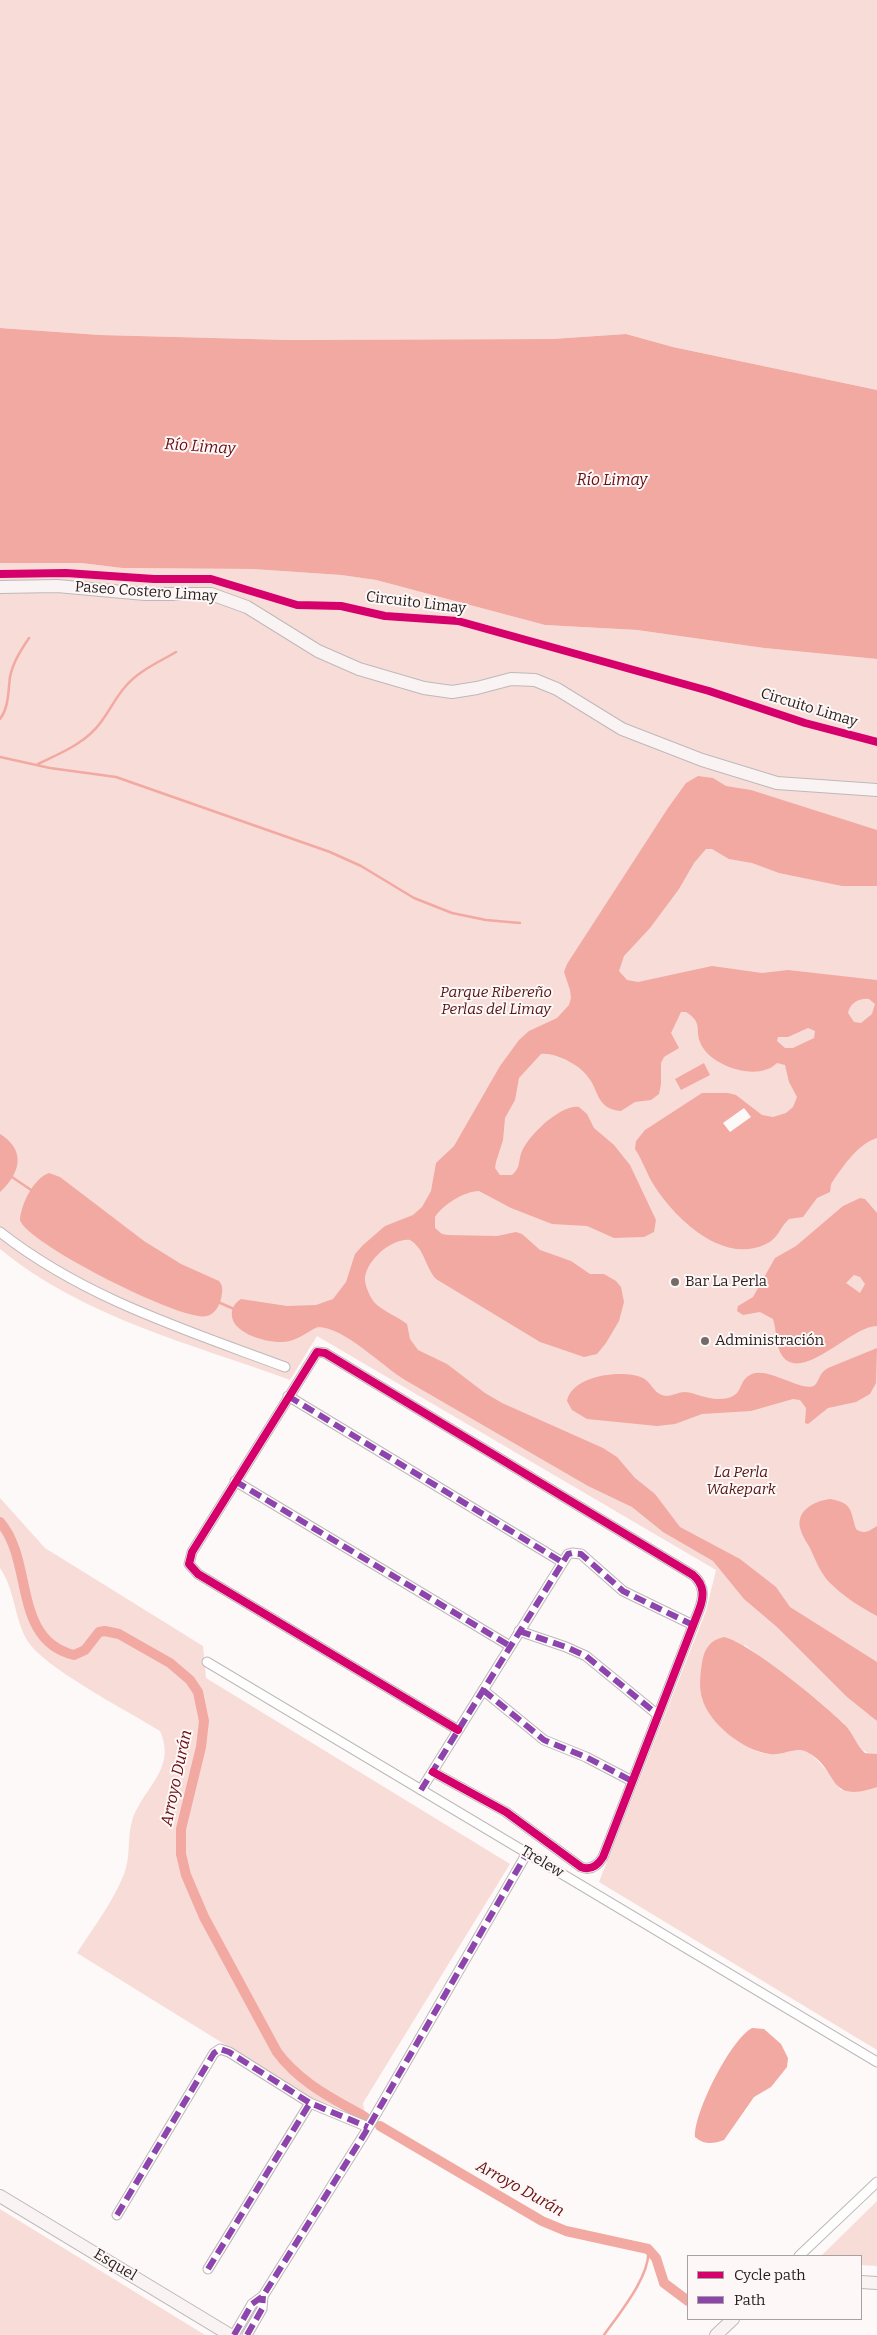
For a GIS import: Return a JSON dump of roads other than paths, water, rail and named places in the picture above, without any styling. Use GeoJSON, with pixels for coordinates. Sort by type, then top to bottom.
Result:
{"type":"FeatureCollection","features":[{"type":"Feature","properties":{"kind":"street","name":"Paseo Costero Limay"},"geometry":{"type":"LineString","coordinates":[[0,587],[57,586],[138,594],[211,594],[247,607],[318,651],[359,669],[424,688],[452,692],[511,679],[535,680],[557,689],[622,729],[702,760],[778,782],[877,790]]}},
{"type":"Feature","properties":{"kind":"street"},"geometry":{"type":"LineString","coordinates":[[0,1232],[32,1256],[93,1291],[139,1312],[285,1367]]}},
{"type":"Feature","properties":{"kind":"street"},"geometry":{"type":"LineString","coordinates":[[433,1772],[506,1812],[585,1869],[598,1865],[603,1857],[694,1625],[701,1604],[701,1584],[693,1575],[320,1351],[314,1354],[190,1556],[191,1567],[206,1579],[458,1730]]}},
{"type":"Feature","properties":{"kind":"street"},"geometry":{"type":"LineString","coordinates":[[288,1396],[562,1562]]}},
{"type":"Feature","properties":{"kind":"street"},"geometry":{"type":"LineString","coordinates":[[236,1481],[510,1646]]}},
{"type":"Feature","properties":{"kind":"street"},"geometry":{"type":"LineString","coordinates":[[421,1790],[562,1562],[572,1553],[581,1554],[623,1591],[694,1625]]}},
{"type":"Feature","properties":{"kind":"street"},"geometry":{"type":"LineString","coordinates":[[519,1631],[566,1646],[586,1656],[658,1715]]}},
{"type":"Feature","properties":{"kind":"street","name":"Trelew"},"geometry":{"type":"LineString","coordinates":[[207,1662],[877,2062]]}},
{"type":"Feature","properties":{"kind":"street"},"geometry":{"type":"LineString","coordinates":[[483,1690],[544,1740],[595,1760],[632,1781]]}},
{"type":"Feature","properties":{"kind":"street"},"geometry":{"type":"LineString","coordinates":[[232,2335],[252,2304],[263,2296],[368,2127],[527,1853]]}},
{"type":"Feature","properties":{"kind":"street"},"geometry":{"type":"LineString","coordinates":[[117,2215],[217,2050],[229,2052],[310,2103],[368,2127]]}},
{"type":"Feature","properties":{"kind":"street"},"geometry":{"type":"LineString","coordinates":[[208,2269],[310,2103]]}},
{"type":"Feature","properties":{"kind":"street"},"geometry":{"type":"LineString","coordinates":[[800,2255],[877,2182]]}},
{"type":"Feature","properties":{"kind":"street","name":"Esquel"},"geometry":{"type":"LineString","coordinates":[[0,2196],[232,2335]]}},
{"type":"Feature","properties":{"kind":"street"},"geometry":{"type":"LineString","coordinates":[[862,2282],[877,2283]]}},
{"type":"Feature","properties":{"kind":"street"},"geometry":{"type":"LineString","coordinates":[[247,2335],[262,2309],[263,2296]]}},
{"type":"Feature","properties":{"kind":"street"},"geometry":{"type":"LineString","coordinates":[[716,2335],[732,2320]]}},
{"type":"Feature","properties":{"kind":"water","name":"Río Limay"},"geometry":{"type":"Polygon","coordinates":[[[0,328],[100,335],[289,340],[552,339],[626,334],[673,347],[877,390],[877,659],[764,648],[637,630],[545,625],[376,580],[341,575],[252,569],[122,568],[81,563],[0,563],[0,328]]]}},
{"type":"Feature","properties":{"kind":"water"},"geometry":{"type":"Polygon","coordinates":[[[698,776],[713,778],[726,786],[751,790],[877,830],[877,886],[842,886],[779,873],[752,863],[729,859],[712,849],[706,849],[694,863],[679,889],[650,928],[624,956],[619,971],[627,980],[638,982],[712,966],[762,973],[788,970],[877,980],[877,1138],[864,1145],[852,1156],[832,1182],[830,1192],[817,1198],[803,1217],[789,1219],[770,1242],[750,1249],[733,1248],[718,1244],[702,1235],[675,1212],[655,1187],[635,1149],[636,1141],[645,1130],[702,1093],[728,1093],[736,1095],[762,1115],[773,1117],[786,1113],[793,1107],[797,1097],[789,1082],[785,1065],[777,1063],[768,1069],[746,1071],[734,1069],[723,1064],[713,1058],[700,1042],[695,1019],[686,1012],[681,1012],[671,1033],[679,1048],[664,1057],[661,1063],[659,1094],[651,1100],[635,1102],[621,1111],[607,1107],[602,1103],[592,1082],[579,1068],[560,1057],[541,1054],[519,1078],[515,1100],[505,1118],[503,1140],[495,1168],[500,1175],[512,1175],[517,1170],[522,1151],[538,1129],[563,1110],[579,1107],[587,1114],[594,1128],[614,1145],[630,1165],[656,1220],[654,1232],[644,1237],[614,1238],[587,1226],[552,1224],[511,1208],[479,1191],[467,1193],[454,1200],[438,1212],[435,1217],[435,1228],[442,1234],[497,1236],[516,1232],[522,1234],[540,1250],[571,1261],[590,1274],[604,1274],[616,1281],[621,1287],[624,1302],[619,1321],[597,1354],[584,1357],[540,1342],[436,1279],[419,1248],[410,1240],[396,1242],[382,1251],[367,1270],[365,1283],[374,1302],[407,1324],[410,1339],[418,1350],[447,1364],[485,1393],[502,1403],[603,1448],[617,1457],[635,1478],[655,1494],[680,1527],[740,1559],[776,1587],[790,1607],[877,1662],[877,1721],[847,1697],[777,1627],[744,1599],[713,1561],[663,1532],[632,1507],[588,1486],[405,1380],[363,1348],[339,1333],[318,1327],[288,1342],[268,1341],[242,1331],[232,1319],[233,1307],[241,1299],[287,1306],[316,1305],[333,1299],[346,1282],[355,1254],[363,1245],[385,1226],[413,1215],[422,1207],[431,1191],[436,1163],[454,1146],[500,1066],[519,1040],[529,1031],[557,1018],[569,1005],[571,998],[570,990],[564,972],[567,964],[686,783],[698,776]],[[869,999],[858,1000],[851,1006],[848,1013],[854,1022],[861,1023],[872,1014],[875,1004],[869,999]],[[808,1028],[788,1037],[778,1037],[777,1041],[785,1048],[793,1048],[814,1038],[815,1031],[808,1028]]]}},
{"type":"Feature","properties":{"kind":"water"},"geometry":{"type":"Polygon","coordinates":[[[704,1063],[710,1075],[681,1090],[675,1079],[704,1063]]]}},
{"type":"Feature","properties":{"kind":"water"},"geometry":{"type":"Polygon","coordinates":[[[0,1134],[14,1147],[18,1162],[13,1177],[0,1192],[0,1134]]]}},
{"type":"Feature","properties":{"kind":"water"},"geometry":{"type":"Polygon","coordinates":[[[49,1173],[60,1177],[144,1241],[181,1264],[219,1281],[222,1285],[222,1292],[216,1309],[207,1316],[193,1315],[139,1295],[76,1262],[49,1246],[29,1231],[20,1220],[23,1207],[33,1186],[38,1180],[49,1173]]]}},
{"type":"Feature","properties":{"kind":"water"},"geometry":{"type":"Polygon","coordinates":[[[860,1198],[865,1199],[877,1213],[877,1326],[866,1328],[854,1334],[815,1358],[803,1363],[792,1363],[780,1353],[773,1319],[760,1312],[743,1315],[737,1311],[738,1306],[753,1297],[775,1258],[796,1246],[843,1206],[860,1198]],[[854,1275],[846,1283],[860,1293],[865,1284],[860,1277],[854,1275]]]}},
{"type":"Feature","properties":{"kind":"water"},"geometry":{"type":"Polygon","coordinates":[[[877,1348],[876,1383],[870,1394],[856,1402],[828,1408],[808,1424],[805,1423],[806,1408],[800,1400],[793,1399],[751,1411],[702,1414],[675,1424],[657,1426],[587,1419],[572,1410],[567,1401],[571,1392],[578,1385],[599,1376],[611,1374],[634,1375],[643,1378],[656,1392],[665,1396],[685,1392],[714,1399],[727,1398],[737,1393],[747,1377],[759,1373],[810,1387],[817,1383],[822,1372],[828,1368],[877,1348]]]}},
{"type":"Feature","properties":{"kind":"water"},"geometry":{"type":"Polygon","coordinates":[[[830,1499],[847,1505],[856,1529],[859,1531],[867,1532],[877,1526],[877,1616],[852,1601],[829,1582],[802,1533],[800,1518],[806,1509],[817,1502],[830,1499]]]}},
{"type":"Feature","properties":{"kind":"water"},"geometry":{"type":"Polygon","coordinates":[[[724,1637],[751,1650],[786,1675],[845,1725],[865,1753],[877,1754],[877,1787],[849,1792],[835,1783],[825,1767],[817,1759],[803,1750],[775,1754],[760,1752],[749,1748],[729,1735],[706,1708],[700,1690],[700,1676],[706,1649],[715,1640],[724,1637]]]}},
{"type":"Feature","properties":{"kind":"water"},"geometry":{"type":"Polygon","coordinates":[[[752,2028],[764,2029],[781,2044],[788,2058],[787,2067],[771,2087],[754,2097],[724,2140],[705,2143],[695,2137],[696,2126],[707,2094],[734,2046],[752,2028]]]}},
{"type":"Feature","properties":{"kind":"waterway"},"geometry":{"type":"LineString","coordinates":[[0,719],[7,704],[13,666],[29,638]]}},
{"type":"Feature","properties":{"kind":"waterway"},"geometry":{"type":"LineString","coordinates":[[38,764],[81,742],[101,722],[130,681],[149,667],[176,652]]}},
{"type":"Feature","properties":{"kind":"waterway"},"geometry":{"type":"LineString","coordinates":[[0,757],[50,768],[116,777],[330,852],[361,866],[414,898],[452,913],[486,920],[520,923]]}},
{"type":"Feature","properties":{"kind":"waterway"},"geometry":{"type":"LineString","coordinates":[[9,1175],[34,1192]]}},
{"type":"Feature","properties":{"kind":"waterway"},"geometry":{"type":"LineString","coordinates":[[218,1302],[234,1309]]}},
{"type":"Feature","properties":{"kind":"waterway","name":"Arroyo Durán"},"geometry":{"type":"LineString","coordinates":[[0,1522],[10,1538],[17,1557],[32,1617],[41,1633],[54,1647],[74,1655],[85,1650],[99,1632],[105,1631],[119,1634],[170,1663],[190,1680],[198,1692],[204,1721],[201,1747],[181,1829],[181,1854],[186,1875],[204,1917],[277,2052],[306,2081],[365,2117]]}},
{"type":"Feature","properties":{"kind":"waterway","name":"Arroyo Durán"},"geometry":{"type":"LineString","coordinates":[[380,2126],[542,2221],[566,2231],[648,2249],[656,2258],[664,2283],[687,2300]]}},
{"type":"Feature","properties":{"kind":"waterway"},"geometry":{"type":"LineString","coordinates":[[604,2335],[640,2282],[648,2259],[648,2249]]}},
{"type":"Feature","properties":{"kind":"place","name":"Bar La Perla"},"geometry":{"type":"Point","coordinates":[675,1282]}},
{"type":"Feature","properties":{"kind":"place","name":"Administración"},"geometry":{"type":"Point","coordinates":[705,1341]}},
{"type":"Feature","properties":{"kind":"park label","name":"Parque Ribereño Perlas del Limay"},"geometry":{"type":"Point","coordinates":[496,1002]}},
{"type":"Feature","properties":{"kind":"park label","name":"La Perla Wakepark"},"geometry":{"type":"Point","coordinates":[741,1482]}}]}
